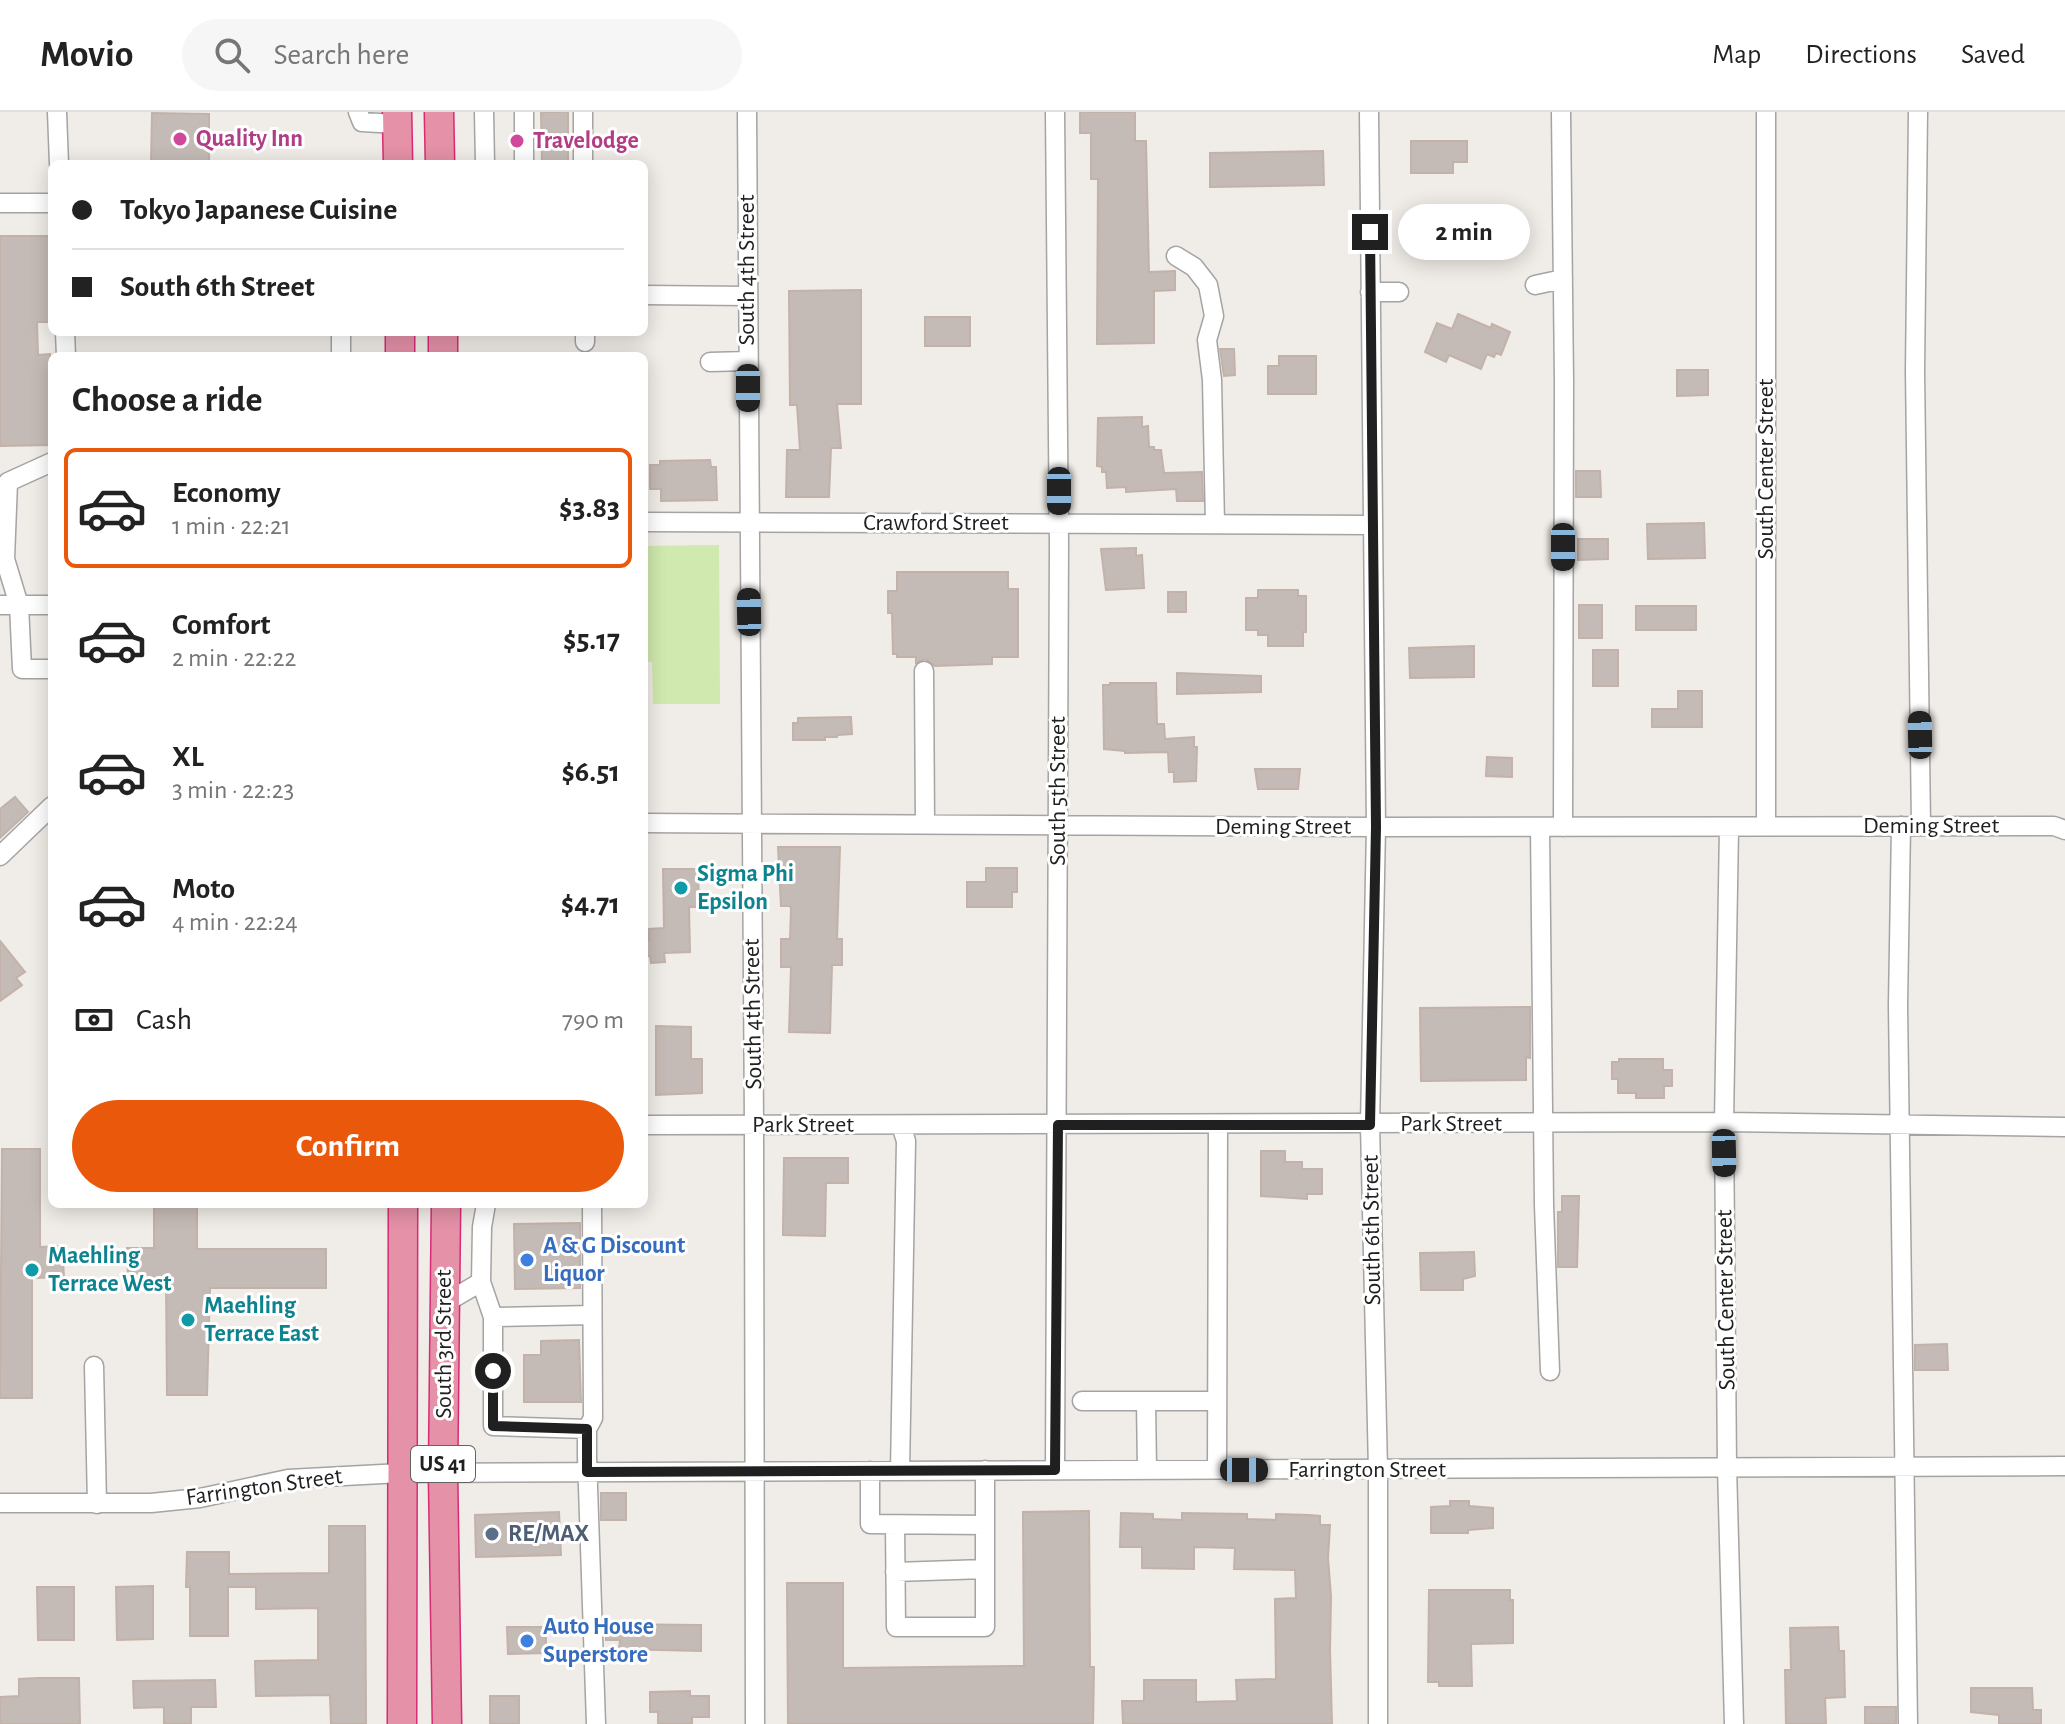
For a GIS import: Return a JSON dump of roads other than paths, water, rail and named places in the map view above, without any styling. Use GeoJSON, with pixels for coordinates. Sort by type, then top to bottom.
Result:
{"type":"FeatureCollection","features":[{"type":"Feature","properties":{"kind":"highway"},"geometry":{"type":"LineString","coordinates":[[439,112],[440,160]]}},
{"type":"Feature","properties":{"kind":"highway"},"geometry":{"type":"LineString","coordinates":[[397,118],[398,160]]}},
{"type":"Feature","properties":{"kind":"highway","name":"South 3rd Street"},"geometry":{"type":"LineString","coordinates":[[402,1724],[403,1208]]}},
{"type":"Feature","properties":{"kind":"highway","name":"South 3rd Street"},"geometry":{"type":"LineString","coordinates":[[446,1208],[443,1474],[447,1724]]}},
{"type":"Feature","properties":{"kind":"street"},"geometry":{"type":"LineString","coordinates":[[57,112],[59,160]]}},
{"type":"Feature","properties":{"kind":"street"},"geometry":{"type":"LineString","coordinates":[[358,112],[362,122],[397,118]]}},
{"type":"Feature","properties":{"kind":"street"},"geometry":{"type":"LineString","coordinates":[[484,112],[485,160]]}},
{"type":"Feature","properties":{"kind":"street"},"geometry":{"type":"LineString","coordinates":[[524,112],[524,160]]}},
{"type":"Feature","properties":{"kind":"street"},"geometry":{"type":"LineString","coordinates":[[583,112],[583,160]]}},
{"type":"Feature","properties":{"kind":"street","name":"South 4th Street"},"geometry":{"type":"LineString","coordinates":[[747,112],[755,1724]]}},
{"type":"Feature","properties":{"kind":"street","name":"South 5th Street"},"geometry":{"type":"LineString","coordinates":[[1055,112],[1059,523],[1055,1470]]}},
{"type":"Feature","properties":{"kind":"street","name":"South 6th Street"},"geometry":{"type":"LineString","coordinates":[[1369,112],[1376,827],[1370,1125],[1378,1470],[1378,1724]]}},
{"type":"Feature","properties":{"kind":"street"},"geometry":{"type":"LineString","coordinates":[[1561,112],[1563,827]]}},
{"type":"Feature","properties":{"kind":"street","name":"South Center Street"},"geometry":{"type":"LineString","coordinates":[[1766,112],[1766,826]]}},
{"type":"Feature","properties":{"kind":"street"},"geometry":{"type":"LineString","coordinates":[[1918,112],[1915,371],[1921,826]]}},
{"type":"Feature","properties":{"kind":"street"},"geometry":{"type":"LineString","coordinates":[[0,203],[48,203]]}},
{"type":"Feature","properties":{"kind":"street"},"geometry":{"type":"LineString","coordinates":[[1176,256],[1194,267],[1208,285],[1214,316],[1207,340],[1212,380],[1215,524]]}},
{"type":"Feature","properties":{"kind":"street"},"geometry":{"type":"LineString","coordinates":[[1535,285],[1563,279]]}},
{"type":"Feature","properties":{"kind":"street"},"geometry":{"type":"LineString","coordinates":[[1370,292],[1399,292]]}},
{"type":"Feature","properties":{"kind":"street"},"geometry":{"type":"LineString","coordinates":[[648,295],[748,296]]}},
{"type":"Feature","properties":{"kind":"street"},"geometry":{"type":"LineString","coordinates":[[710,362],[748,361]]}},
{"type":"Feature","properties":{"kind":"street"},"geometry":{"type":"LineString","coordinates":[[48,464],[4,482],[5,559],[22,669],[48,669]]}},
{"type":"Feature","properties":{"kind":"street","name":"Crawford Street"},"geometry":{"type":"LineString","coordinates":[[648,522],[1372,525]]}},
{"type":"Feature","properties":{"kind":"street"},"geometry":{"type":"LineString","coordinates":[[10,605],[48,605]]}},
{"type":"Feature","properties":{"kind":"street"},"geometry":{"type":"LineString","coordinates":[[924,671],[925,825]]}},
{"type":"Feature","properties":{"kind":"street"},"geometry":{"type":"LineString","coordinates":[[0,856],[48,810]]}},
{"type":"Feature","properties":{"kind":"street","name":"Deming Street"},"geometry":{"type":"LineString","coordinates":[[648,823],[1729,828],[2054,826],[2065,830]]}},
{"type":"Feature","properties":{"kind":"street"},"geometry":{"type":"LineString","coordinates":[[1901,826],[1898,1005],[1908,1724]]}},
{"type":"Feature","properties":{"kind":"street"},"geometry":{"type":"LineString","coordinates":[[1540,827],[1544,1205],[1550,1371]]}},
{"type":"Feature","properties":{"kind":"street","name":"South Center Street"},"geometry":{"type":"LineString","coordinates":[[1729,828],[1724,1122],[1727,1467],[1734,1724]]}},
{"type":"Feature","properties":{"kind":"street","name":"Park Street"},"geometry":{"type":"LineString","coordinates":[[648,1125],[1724,1122],[2065,1127]]}},
{"type":"Feature","properties":{"kind":"street"},"geometry":{"type":"LineString","coordinates":[[900,1471],[906,1141],[901,1125]]}},
{"type":"Feature","properties":{"kind":"street"},"geometry":{"type":"LineString","coordinates":[[1217,1470],[1218,1125]]}},
{"type":"Feature","properties":{"kind":"street"},"geometry":{"type":"LineString","coordinates":[[485,1208],[481,1282],[493,1317],[493,1426],[587,1429]]}},
{"type":"Feature","properties":{"kind":"street"},"geometry":{"type":"LineString","coordinates":[[592,1208],[593,1418],[587,1429],[587,1472],[596,1724]]}},
{"type":"Feature","properties":{"kind":"street"},"geometry":{"type":"LineString","coordinates":[[445,1303],[481,1282]]}},
{"type":"Feature","properties":{"kind":"street"},"geometry":{"type":"LineString","coordinates":[[493,1317],[592,1315]]}},
{"type":"Feature","properties":{"kind":"street"},"geometry":{"type":"LineString","coordinates":[[94,1366],[97,1504]]}},
{"type":"Feature","properties":{"kind":"street"},"geometry":{"type":"LineString","coordinates":[[1082,1401],[1217,1401]]}},
{"type":"Feature","properties":{"kind":"street"},"geometry":{"type":"LineString","coordinates":[[1146,1401],[1147,1470]]}},
{"type":"Feature","properties":{"kind":"street","name":"Farrington Street"},"geometry":{"type":"LineString","coordinates":[[0,1503],[97,1504],[200,1498],[288,1479],[401,1473],[2065,1466]]}},
{"type":"Feature","properties":{"kind":"street"},"geometry":{"type":"LineString","coordinates":[[895,1525],[896,1627],[985,1627],[985,1470]]}},
{"type":"Feature","properties":{"kind":"street"},"geometry":{"type":"LineString","coordinates":[[870,1471],[870,1524],[985,1525]]}},
{"type":"Feature","properties":{"kind":"street"},"geometry":{"type":"LineString","coordinates":[[895,1572],[985,1569]]}},
{"type":"Feature","properties":{"kind":"place","name":"Quality Inn"},"geometry":{"type":"Point","coordinates":[180,139]}},
{"type":"Feature","properties":{"kind":"place","name":"Travelodge"},"geometry":{"type":"Point","coordinates":[517,141]}},
{"type":"Feature","properties":{"kind":"place","name":"Sigma Phi Epsilon"},"geometry":{"type":"Point","coordinates":[681,888]}},
{"type":"Feature","properties":{"kind":"place","name":"A & G Discount Liquor"},"geometry":{"type":"Point","coordinates":[527,1260]}},
{"type":"Feature","properties":{"kind":"place","name":"Maehling Terrace West"},"geometry":{"type":"Point","coordinates":[32,1270]}},
{"type":"Feature","properties":{"kind":"place","name":"Maehling Terrace East"},"geometry":{"type":"Point","coordinates":[188,1320]}},
{"type":"Feature","properties":{"kind":"place","name":"RE/MAX"},"geometry":{"type":"Point","coordinates":[492,1534]}},
{"type":"Feature","properties":{"kind":"place","name":"Auto House Superstore"},"geometry":{"type":"Point","coordinates":[527,1641]}}]}
